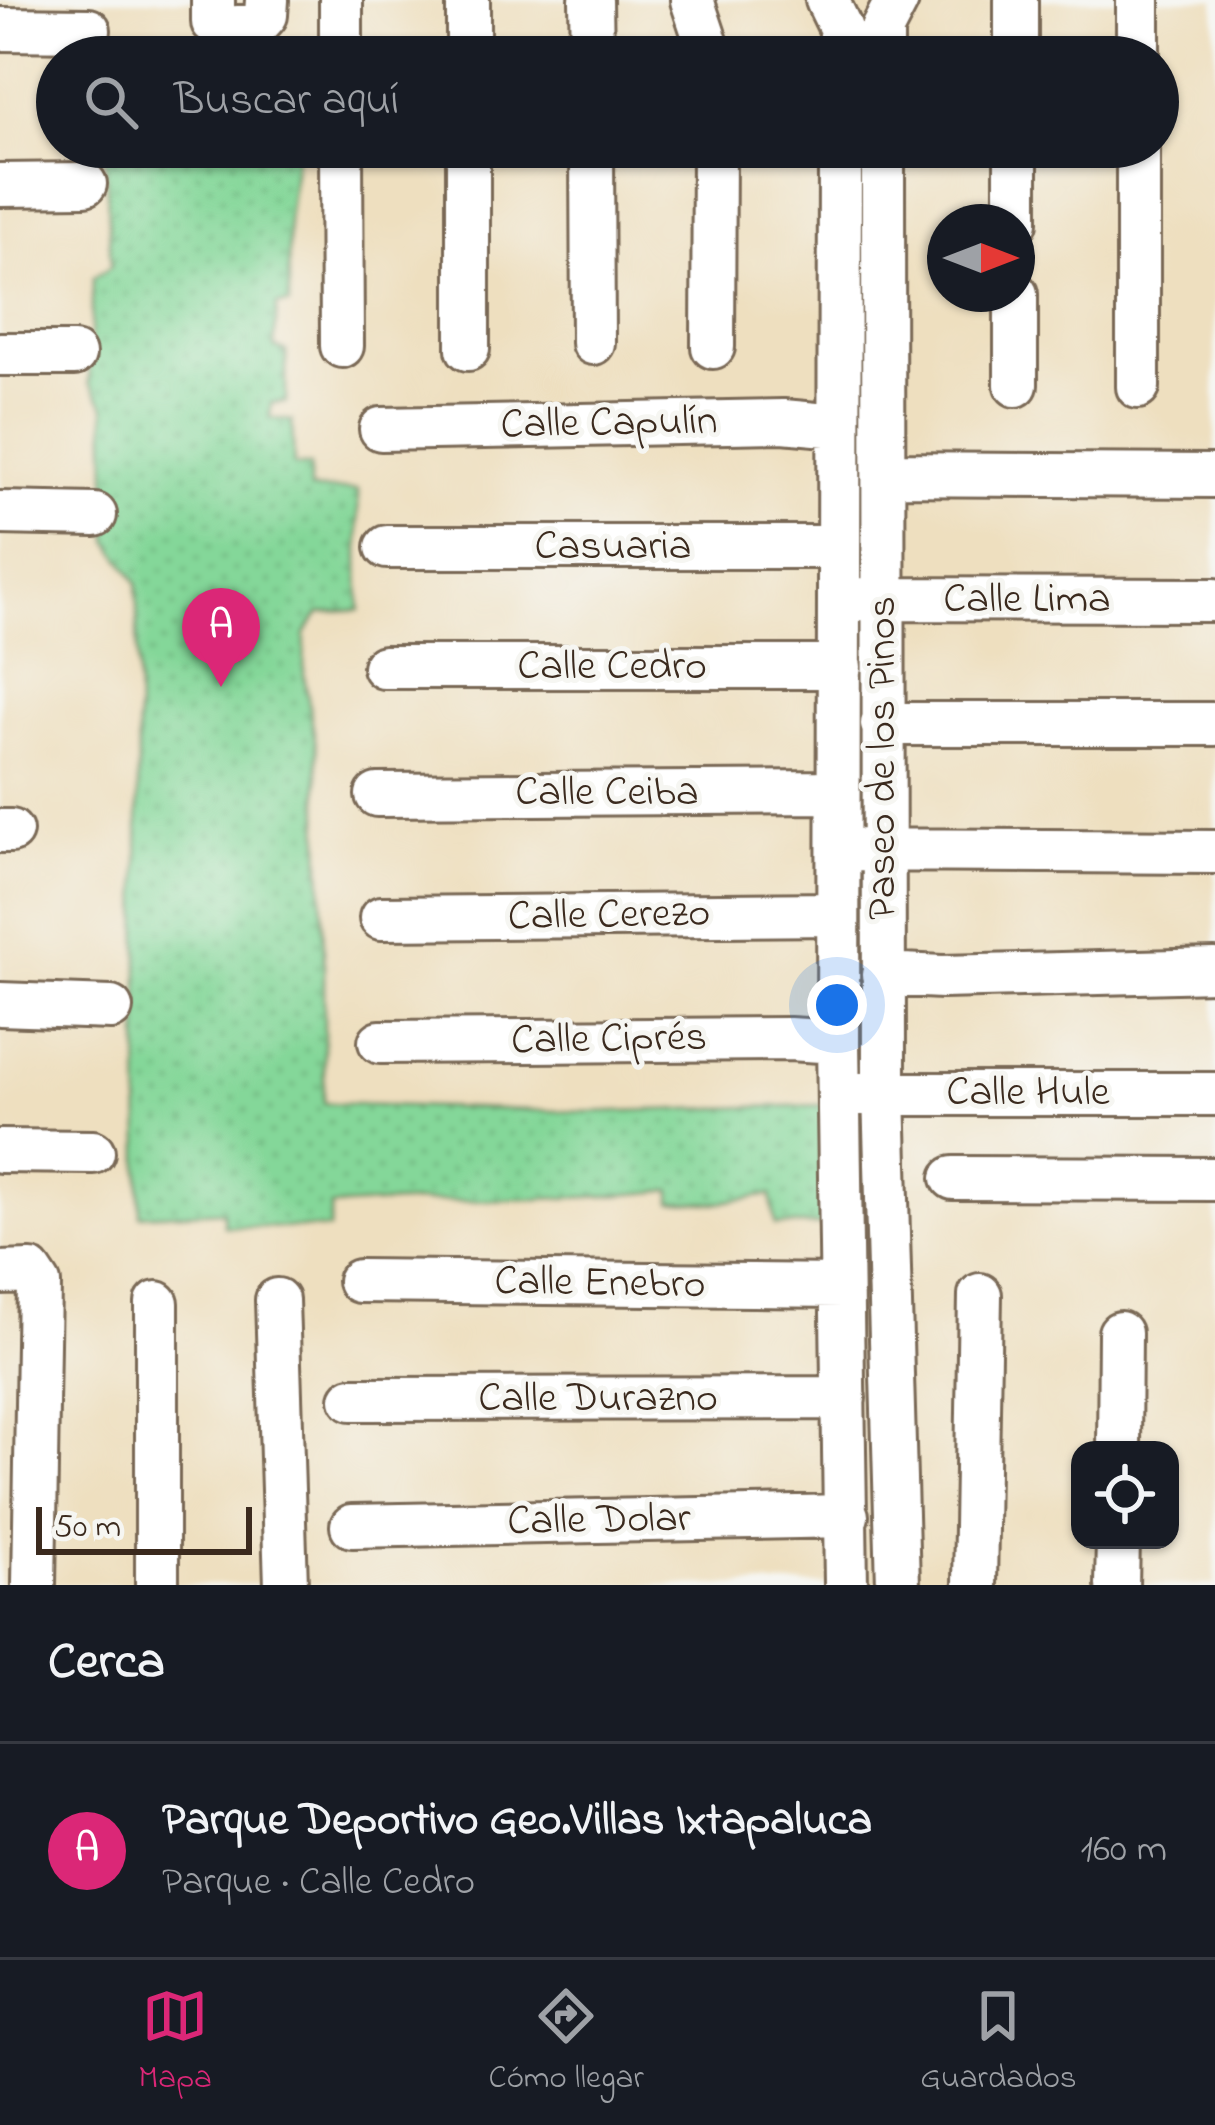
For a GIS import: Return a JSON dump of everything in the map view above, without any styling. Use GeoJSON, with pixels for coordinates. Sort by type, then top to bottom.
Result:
{"type":"FeatureCollection","features":[{"type":"Feature","properties":{"kind":"street"},"geometry":{"type":"LineString","coordinates":[[214,0],[213,22],[222,28],[256,26],[266,15],[267,0]]}},
{"type":"Feature","properties":{"kind":"street"},"geometry":{"type":"LineString","coordinates":[[341,0],[341,36]]}},
{"type":"Feature","properties":{"kind":"street"},"geometry":{"type":"LineString","coordinates":[[469,0],[469,36]]}},
{"type":"Feature","properties":{"kind":"street"},"geometry":{"type":"LineString","coordinates":[[591,0],[592,36]]}},
{"type":"Feature","properties":{"kind":"street"},"geometry":{"type":"LineString","coordinates":[[692,0],[704,36]]}},
{"type":"Feature","properties":{"kind":"street"},"geometry":{"type":"LineString","coordinates":[[1016,0],[1016,36]]}},
{"type":"Feature","properties":{"kind":"street"},"geometry":{"type":"LineString","coordinates":[[1138,0],[1138,36]]}},
{"type":"Feature","properties":{"kind":"street"},"geometry":{"type":"LineString","coordinates":[[0,29],[89,30]]}},
{"type":"Feature","properties":{"kind":"street"},"geometry":{"type":"LineString","coordinates":[[341,168],[342,346]]}},
{"type":"Feature","properties":{"kind":"street"},"geometry":{"type":"LineString","coordinates":[[469,168],[469,349]]}},
{"type":"Feature","properties":{"kind":"street"},"geometry":{"type":"LineString","coordinates":[[592,168],[593,343]]}},
{"type":"Feature","properties":{"kind":"street"},"geometry":{"type":"LineString","coordinates":[[713,347],[714,168]]}},
{"type":"Feature","properties":{"kind":"street","name":"Paseo de los Pinos"},"geometry":{"type":"LineString","coordinates":[[840,168],[838,1042],[846,1585]]}},
{"type":"Feature","properties":{"kind":"street","name":"Paseo de los Pinos"},"geometry":{"type":"LineString","coordinates":[[883,168],[884,1093],[898,1585]]}},
{"type":"Feature","properties":{"kind":"street"},"geometry":{"type":"LineString","coordinates":[[1016,168],[1016,204]]}},
{"type":"Feature","properties":{"kind":"street"},"geometry":{"type":"LineString","coordinates":[[1138,168],[1138,387]]}},
{"type":"Feature","properties":{"kind":"street"},"geometry":{"type":"LineString","coordinates":[[0,185],[85,184]]}},
{"type":"Feature","properties":{"kind":"street"},"geometry":{"type":"LineString","coordinates":[[1016,312],[1016,385]]}},
{"type":"Feature","properties":{"kind":"street"},"geometry":{"type":"LineString","coordinates":[[0,354],[74,355]]}},
{"type":"Feature","properties":{"kind":"street","name":"Calle Capulín"},"geometry":{"type":"LineString","coordinates":[[381,429],[783,421],[838,426]]}},
{"type":"Feature","properties":{"kind":"street"},"geometry":{"type":"LineString","coordinates":[[885,474],[1215,476]]}},
{"type":"Feature","properties":{"kind":"street"},"geometry":{"type":"LineString","coordinates":[[0,513],[95,515]]}},
{"type":"Feature","properties":{"kind":"street","name":"Casuaria"},"geometry":{"type":"LineString","coordinates":[[387,547],[839,547]]}},
{"type":"Feature","properties":{"kind":"street","name":"Calle Lima"},"geometry":{"type":"LineString","coordinates":[[839,599],[1215,600]]}},
{"type":"Feature","properties":{"kind":"street","name":"Calle Cedro"},"geometry":{"type":"LineString","coordinates":[[384,667],[840,667]]}},
{"type":"Feature","properties":{"kind":"street"},"geometry":{"type":"LineString","coordinates":[[882,724],[1215,724]]}},
{"type":"Feature","properties":{"kind":"street","name":"Calle Ceiba"},"geometry":{"type":"LineString","coordinates":[[376,795],[838,792]]}},
{"type":"Feature","properties":{"kind":"street"},"geometry":{"type":"LineString","coordinates":[[838,850],[1215,852]]}},
{"type":"Feature","properties":{"kind":"street","name":"Calle Cerezo"},"geometry":{"type":"LineString","coordinates":[[381,918],[838,914]]}},
{"type":"Feature","properties":{"kind":"street"},"geometry":{"type":"LineString","coordinates":[[883,974],[941,977],[1215,970]]}},
{"type":"Feature","properties":{"kind":"street"},"geometry":{"type":"LineString","coordinates":[[0,1004],[111,1008]]}},
{"type":"Feature","properties":{"kind":"street","name":"Calle Ciprés"},"geometry":{"type":"LineString","coordinates":[[380,1042],[838,1042]]}},
{"type":"Feature","properties":{"kind":"street","name":"Calle Hule"},"geometry":{"type":"LineString","coordinates":[[842,1094],[1215,1094]]}},
{"type":"Feature","properties":{"kind":"street"},"geometry":{"type":"LineString","coordinates":[[0,1151],[93,1152]]}},
{"type":"Feature","properties":{"kind":"street"},"geometry":{"type":"LineString","coordinates":[[953,1178],[1215,1179]]}},
{"type":"Feature","properties":{"kind":"street"},"geometry":{"type":"LineString","coordinates":[[0,1273],[32,1272],[39,1284],[34,1585]]}},
{"type":"Feature","properties":{"kind":"street","name":"Calle Enebro"},"geometry":{"type":"LineString","coordinates":[[359,1281],[841,1286]]}},
{"type":"Feature","properties":{"kind":"street"},"geometry":{"type":"LineString","coordinates":[[975,1585],[980,1295]]}},
{"type":"Feature","properties":{"kind":"street"},"geometry":{"type":"LineString","coordinates":[[277,1300],[286,1585]]}},
{"type":"Feature","properties":{"kind":"street"},"geometry":{"type":"LineString","coordinates":[[157,1303],[157,1585]]}},
{"type":"Feature","properties":{"kind":"street"},"geometry":{"type":"LineString","coordinates":[[1119,1441],[1120,1333]]}},
{"type":"Feature","properties":{"kind":"street","name":"Calle Durazno"},"geometry":{"type":"LineString","coordinates":[[352,1399],[844,1398]]}},
{"type":"Feature","properties":{"kind":"street","name":"Calle Dolar"},"geometry":{"type":"LineString","coordinates":[[352,1526],[847,1516]]}},
{"type":"Feature","properties":{"kind":"street"},"geometry":{"type":"LineString","coordinates":[[1117,1585],[1118,1549]]}},
{"type":"Feature","properties":{"kind":"green space"},"geometry":{"type":"Polygon","coordinates":[[[106,168],[294,168],[288,221],[289,304],[277,305],[274,348],[286,351],[286,402],[271,403],[270,418],[292,421],[294,466],[310,466],[310,490],[358,490],[360,610],[320,613],[305,634],[304,675],[317,751],[324,1103],[586,1112],[826,1105],[830,1225],[775,1225],[771,1195],[714,1203],[672,1202],[672,1190],[331,1207],[329,1229],[224,1226],[223,1211],[140,1215],[137,583],[109,541],[105,406],[89,383],[93,278],[111,266],[106,168]]]}},
{"type":"Feature","properties":{"kind":"place","name":"Parque Deportivo Geo.Villas Ixtapaluca"},"geometry":{"type":"Point","coordinates":[221,687]}}]}
